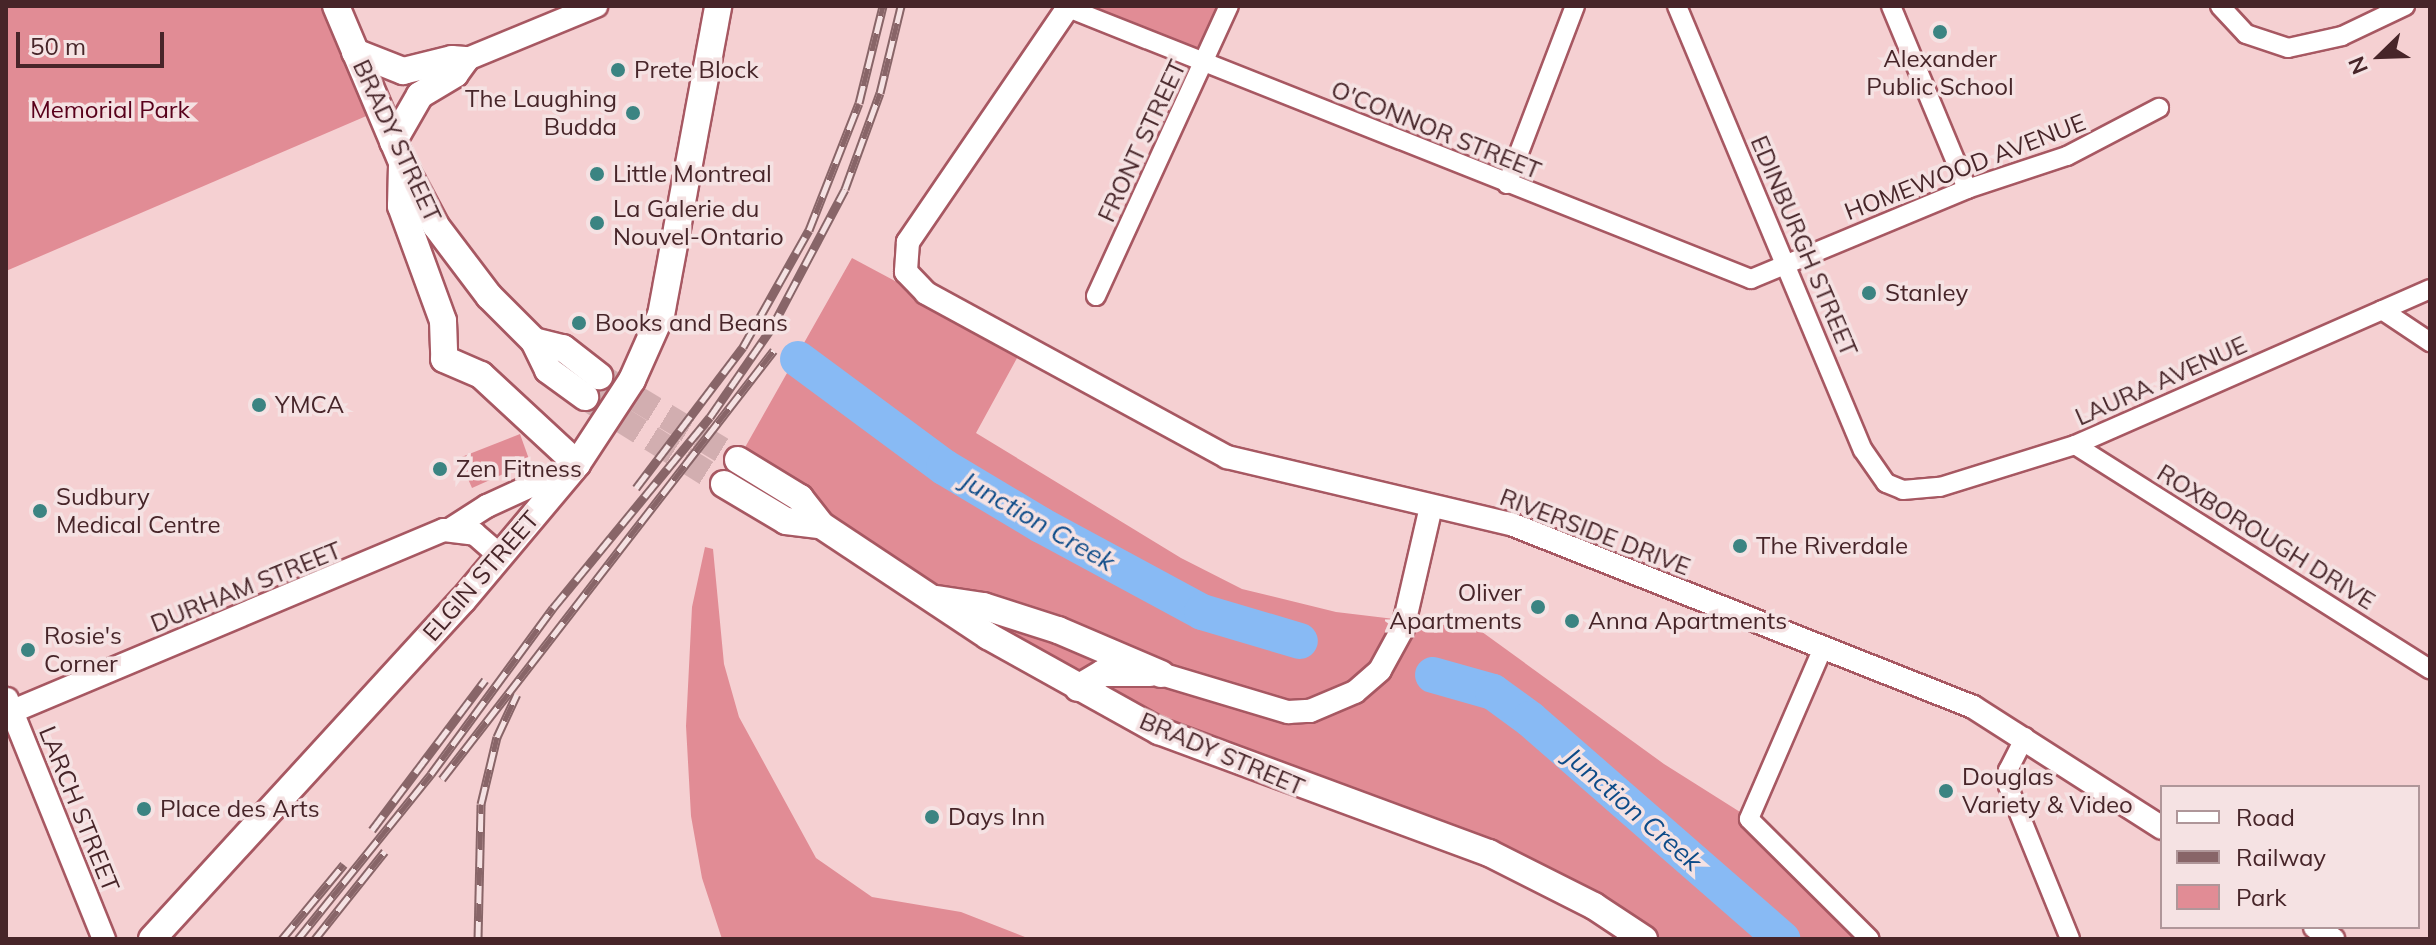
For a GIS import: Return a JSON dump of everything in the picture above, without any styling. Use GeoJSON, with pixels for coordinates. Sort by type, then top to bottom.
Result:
{"type":"FeatureCollection","features":[{"type":"Feature","properties":{"kind":"main road","name":"BRADY STREET"},"geometry":{"type":"LineString","coordinates":[[336,6],[398,152],[462,263],[534,341],[548,370],[592,386]]}},
{"type":"Feature","properties":{"kind":"main road","name":"ELGIN STREET"},"geometry":{"type":"LineString","coordinates":[[152,939],[500,556],[577,464],[657,332],[718,6]]}},
{"type":"Feature","properties":{"kind":"main road"},"geometry":{"type":"LineString","coordinates":[[355,52],[403,71],[452,59],[465,60]]}},
{"type":"Feature","properties":{"kind":"main road"},"geometry":{"type":"LineString","coordinates":[[465,60],[455,74],[420,95],[398,152],[401,206],[443,321],[444,359],[481,375],[577,464]]}},
{"type":"Feature","properties":{"kind":"main road","name":"BRADY STREET"},"geometry":{"type":"LineString","coordinates":[[738,460],[800,498],[821,525],[930,598],[1078,688],[1212,755],[1489,853],[1594,906],[1644,939]]}},
{"type":"Feature","properties":{"kind":"main road","name":"BRADY STREET"},"geometry":{"type":"LineString","coordinates":[[724,484],[786,521],[821,525]]}},
{"type":"Feature","properties":{"kind":"main road"},"geometry":{"type":"LineString","coordinates":[[930,598],[983,606],[1058,630],[1161,674]]}},
{"type":"Feature","properties":{"kind":"main road"},"geometry":{"type":"LineString","coordinates":[[1078,688],[1103,673],[1161,674]]}},
{"type":"Feature","properties":{"kind":"street"},"geometry":{"type":"LineString","coordinates":[[465,60],[596,6]]}},
{"type":"Feature","properties":{"kind":"street","name":"FRONT STREET"},"geometry":{"type":"LineString","coordinates":[[1096,296],[1206,63],[1229,6]]}},
{"type":"Feature","properties":{"kind":"street"},"geometry":{"type":"LineString","coordinates":[[1507,184],[1575,6]]}},
{"type":"Feature","properties":{"kind":"street","name":"EDINBURGH STREET"},"geometry":{"type":"LineString","coordinates":[[1677,6],[1863,450],[1886,483],[1903,490]]}},
{"type":"Feature","properties":{"kind":"street"},"geometry":{"type":"LineString","coordinates":[[1891,6],[1967,189]]}},
{"type":"Feature","properties":{"kind":"street"},"geometry":{"type":"LineString","coordinates":[[2220,6],[2246,34],[2288,48],[2318,45],[2405,6]]}},
{"type":"Feature","properties":{"kind":"street","name":"O'CONNOR STREET"},"geometry":{"type":"LineString","coordinates":[[1068,7],[1738,277],[1762,276],[1786,264]]}},
{"type":"Feature","properties":{"kind":"street","name":"RIVERSIDE DRIVE"},"geometry":{"type":"LineString","coordinates":[[1068,7],[908,242],[903,265],[911,279],[926,293],[1227,457],[1511,524],[1822,650],[1973,707],[2025,737],[2160,827]]}},
{"type":"Feature","properties":{"kind":"street","name":"HOMEWOOD AVENUE"},"geometry":{"type":"LineString","coordinates":[[1786,264],[1967,189],[2067,156],[2159,108]]}},
{"type":"Feature","properties":{"kind":"street","name":"LAURA AVENUE"},"geometry":{"type":"LineString","coordinates":[[1903,490],[1940,487],[2075,445],[2430,289]]}},
{"type":"Feature","properties":{"kind":"street"},"geometry":{"type":"LineString","coordinates":[[2382,310],[2430,342]]}},
{"type":"Feature","properties":{"kind":"street","name":"ROXBOROUGH DRIVE"},"geometry":{"type":"LineString","coordinates":[[2075,445],[2430,669]]}},
{"type":"Feature","properties":{"kind":"street","name":"DURHAM STREET"},"geometry":{"type":"LineString","coordinates":[[8,708],[451,529],[487,506],[577,464]]}},
{"type":"Feature","properties":{"kind":"street"},"geometry":{"type":"LineString","coordinates":[[1161,674],[1288,712],[1310,711],[1355,692],[1380,670],[1403,628],[1431,507]]}},
{"type":"Feature","properties":{"kind":"street"},"geometry":{"type":"LineString","coordinates":[[451,529],[475,534],[500,556]]}},
{"type":"Feature","properties":{"kind":"street"},"geometry":{"type":"LineString","coordinates":[[1822,650],[1749,819],[1870,939]]}},
{"type":"Feature","properties":{"kind":"street","name":"LARCH STREET"},"geometry":{"type":"LineString","coordinates":[[8,708],[104,939]]}},
{"type":"Feature","properties":{"kind":"street"},"geometry":{"type":"LineString","coordinates":[[2025,737],[2008,770],[2008,786],[2070,939]]}},
{"type":"Feature","properties":{"kind":"green space","name":"Memorial Park"},"geometry":{"type":"Polygon","coordinates":[[[6,6],[334,6],[378,111],[6,271],[6,6]]]}},
{"type":"Feature","properties":{"kind":"green space"},"geometry":{"type":"Polygon","coordinates":[[[1067,6],[1227,6],[1204,64],[1067,6]]]}},
{"type":"Feature","properties":{"kind":"green space"},"geometry":{"type":"Polygon","coordinates":[[[852,258],[1022,349],[976,433],[1181,558],[1242,589],[1336,612],[1478,629],[1664,764],[1748,817],[1872,939],[1640,939],[1592,907],[1160,733],[739,458],[852,258]]]}},
{"type":"Feature","properties":{"kind":"green space"},"geometry":{"type":"Polygon","coordinates":[[[520,434],[530,462],[472,488],[459,458],[520,434]]]}},
{"type":"Feature","properties":{"kind":"green space"},"geometry":{"type":"Polygon","coordinates":[[[705,547],[713,549],[724,664],[739,717],[816,858],[872,897],[961,912],[1030,939],[722,939],[702,878],[691,816],[686,726],[692,607],[705,547]]]}},
{"type":"Feature","properties":{"kind":"waterway","name":"Junction Creek"},"geometry":{"type":"LineString","coordinates":[[798,359],[944,467],[1041,525],[1202,612],[1300,641]]}},
{"type":"Feature","properties":{"kind":"waterway","name":"Junction Creek"},"geometry":{"type":"LineString","coordinates":[[1433,675],[1493,692],[1530,719],[1782,939]]}},
{"type":"Feature","properties":{"kind":"tunnel"},"geometry":{"type":"LineString","coordinates":[[599,376],[738,460]]}},
{"type":"Feature","properties":{"kind":"tunnel"},"geometry":{"type":"LineString","coordinates":[[585,397],[724,484]]}},
{"type":"Feature","properties":{"kind":"railway"},"geometry":{"type":"LineString","coordinates":[[636,488],[743,347],[809,230],[859,103],[883,6]]}},
{"type":"Feature","properties":{"kind":"railway"},"geometry":{"type":"LineString","coordinates":[[298,939],[431,774],[553,608],[710,417],[771,329],[845,189],[880,93],[901,6]]}},
{"type":"Feature","properties":{"kind":"railway"},"geometry":{"type":"LineString","coordinates":[[442,779],[774,350]]}},
{"type":"Feature","properties":{"kind":"railway"},"geometry":{"type":"LineString","coordinates":[[372,830],[485,680]]}},
{"type":"Feature","properties":{"kind":"railway"},"geometry":{"type":"LineString","coordinates":[[478,939],[481,804],[497,737],[517,694]]}},
{"type":"Feature","properties":{"kind":"railway"},"geometry":{"type":"LineString","coordinates":[[315,939],[385,851]]}},
{"type":"Feature","properties":{"kind":"railway"},"geometry":{"type":"LineString","coordinates":[[282,939],[344,864]]}},
{"type":"Feature","properties":{"kind":"place","name":"Alexander Public School"},"geometry":{"type":"Point","coordinates":[1940,32]}},
{"type":"Feature","properties":{"kind":"place","name":"Prete Block"},"geometry":{"type":"Point","coordinates":[618,70]}},
{"type":"Feature","properties":{"kind":"place","name":"The Laughing Budda"},"geometry":{"type":"Point","coordinates":[633,113]}},
{"type":"Feature","properties":{"kind":"place","name":"Little Montreal"},"geometry":{"type":"Point","coordinates":[597,174]}},
{"type":"Feature","properties":{"kind":"place","name":"La Galerie du Nouvel-Ontario"},"geometry":{"type":"Point","coordinates":[597,223]}},
{"type":"Feature","properties":{"kind":"place","name":"Stanley"},"geometry":{"type":"Point","coordinates":[1869,293]}},
{"type":"Feature","properties":{"kind":"place","name":"Books and Beans"},"geometry":{"type":"Point","coordinates":[579,323]}},
{"type":"Feature","properties":{"kind":"place","name":"YMCA"},"geometry":{"type":"Point","coordinates":[259,405]}},
{"type":"Feature","properties":{"kind":"place","name":"Zen Fitness"},"geometry":{"type":"Point","coordinates":[440,469]}},
{"type":"Feature","properties":{"kind":"place","name":"Sudbury Medical Centre"},"geometry":{"type":"Point","coordinates":[40,511]}},
{"type":"Feature","properties":{"kind":"place","name":"The Riverdale"},"geometry":{"type":"Point","coordinates":[1740,546]}},
{"type":"Feature","properties":{"kind":"place","name":"Oliver Apartments"},"geometry":{"type":"Point","coordinates":[1538,607]}},
{"type":"Feature","properties":{"kind":"place","name":"Anna Apartments"},"geometry":{"type":"Point","coordinates":[1572,621]}},
{"type":"Feature","properties":{"kind":"place","name":"Rosie's Corner"},"geometry":{"type":"Point","coordinates":[28,650]}},
{"type":"Feature","properties":{"kind":"place","name":"Douglas Variety & Video"},"geometry":{"type":"Point","coordinates":[1946,791]}},
{"type":"Feature","properties":{"kind":"place","name":"Place des Arts"},"geometry":{"type":"Point","coordinates":[144,809]}},
{"type":"Feature","properties":{"kind":"place","name":"Days Inn"},"geometry":{"type":"Point","coordinates":[932,817]}}]}
